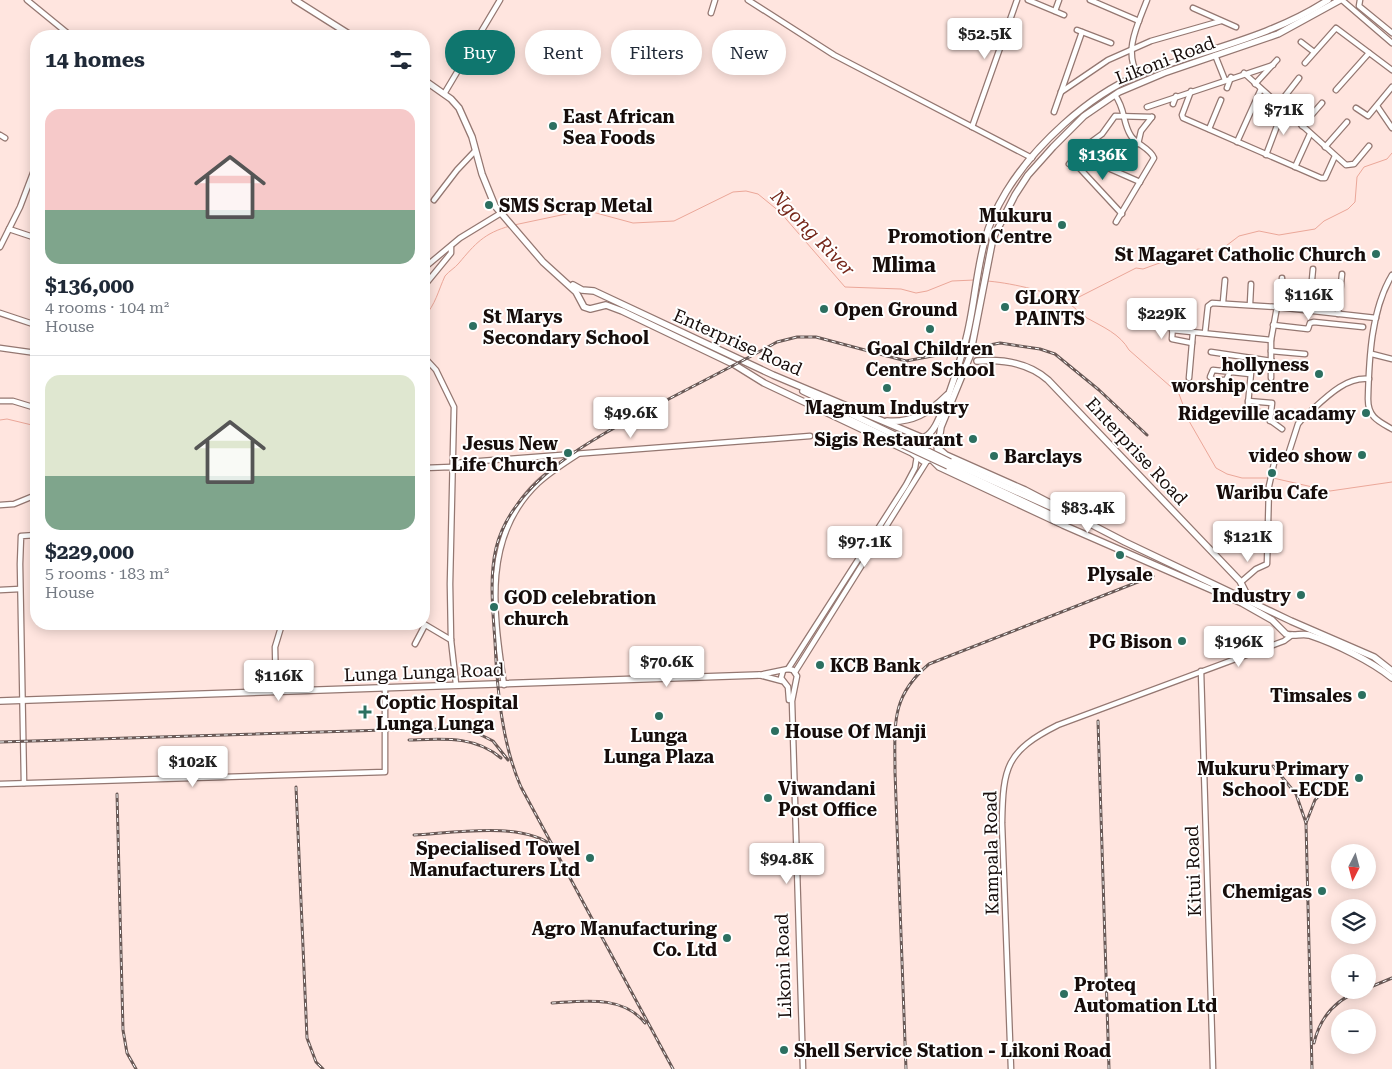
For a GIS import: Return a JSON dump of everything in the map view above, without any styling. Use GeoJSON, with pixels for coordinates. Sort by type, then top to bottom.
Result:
{"type":"FeatureCollection","features":[{"type":"Feature","properties":{"kind":"main road"},"geometry":{"type":"LineString","coordinates":[[295,0],[342,30]]}},
{"type":"Feature","properties":{"kind":"main road","name":"Likoni Road"},"geometry":{"type":"LineString","coordinates":[[924,437],[931,431],[949,393],[963,353],[985,238],[993,217],[1007,190],[1032,158],[1063,126],[1091,102],[1138,75],[1276,29],[1328,0]]}},
{"type":"Feature","properties":{"kind":"main road","name":"Likoni Road"},"geometry":{"type":"LineString","coordinates":[[938,447],[939,434],[970,356],[989,254],[999,223],[1028,175],[1084,116],[1115,95],[1142,82],[1283,32],[1341,0]]}},
{"type":"Feature","properties":{"kind":"main road"},"geometry":{"type":"LineString","coordinates":[[430,84],[459,108],[472,137],[489,193],[507,220],[543,262],[568,283],[586,308],[597,306],[600,300],[598,294],[568,283]]}},
{"type":"Feature","properties":{"kind":"main road"},"geometry":{"type":"LineString","coordinates":[[580,299],[587,290]]}},
{"type":"Feature","properties":{"kind":"main road","name":"Enterprise Road"},"geometry":{"type":"LineString","coordinates":[[598,294],[877,420],[924,437]]}},
{"type":"Feature","properties":{"kind":"main road","name":"Enterprise Road"},"geometry":{"type":"LineString","coordinates":[[597,306],[609,306],[646,322],[735,364],[764,384],[916,456]]}},
{"type":"Feature","properties":{"kind":"main road"},"geometry":{"type":"LineString","coordinates":[[963,353],[978,361]]}},
{"type":"Feature","properties":{"kind":"main road"},"geometry":{"type":"LineString","coordinates":[[958,368],[978,361]]}},
{"type":"Feature","properties":{"kind":"main road","name":"Enterprise Road"},"geometry":{"type":"LineString","coordinates":[[978,361],[1012,363],[1040,373],[1078,410],[1240,582],[1250,601]]}},
{"type":"Feature","properties":{"kind":"main road"},"geometry":{"type":"LineString","coordinates":[[773,374],[789,385],[1048,507],[1070,514]]}},
{"type":"Feature","properties":{"kind":"main road"},"geometry":{"type":"LineString","coordinates":[[764,384],[785,390],[1054,516],[1063,525]]}},
{"type":"Feature","properties":{"kind":"main road"},"geometry":{"type":"LineString","coordinates":[[877,420],[896,422],[918,417],[932,409],[949,393]]}},
{"type":"Feature","properties":{"kind":"main road"},"geometry":{"type":"LineString","coordinates":[[931,431],[934,434],[939,434]]}},
{"type":"Feature","properties":{"kind":"main road"},"geometry":{"type":"LineString","coordinates":[[1392,671],[1374,657],[1293,622],[946,455],[934,440],[924,437],[915,445],[916,456],[929,460],[939,467],[1063,525],[1242,603],[1272,620],[1293,635],[1303,634],[1318,639],[1369,663],[1392,678]]}},
{"type":"Feature","properties":{"kind":"main road"},"geometry":{"type":"LineString","coordinates":[[929,460],[937,454],[938,447]]}},
{"type":"Feature","properties":{"kind":"main road"},"geometry":{"type":"LineString","coordinates":[[1284,630],[1286,623],[1293,622]]}},
{"type":"Feature","properties":{"kind":"main road"},"geometry":{"type":"LineString","coordinates":[[1293,622],[1298,629],[1293,635]]}},
{"type":"Feature","properties":{"kind":"main road","name":"Lunga Lunga Road"},"geometry":{"type":"LineString","coordinates":[[0,700],[276,692],[456,684],[504,685],[759,675]]}},
{"type":"Feature","properties":{"kind":"street"},"geometry":{"type":"LineString","coordinates":[[27,0],[64,30]]}},
{"type":"Feature","properties":{"kind":"street"},"geometry":{"type":"LineString","coordinates":[[444,94],[500,0]]}},
{"type":"Feature","properties":{"kind":"street"},"geometry":{"type":"LineString","coordinates":[[712,13],[715,0]]}},
{"type":"Feature","properties":{"kind":"street"},"geometry":{"type":"LineString","coordinates":[[748,0],[834,55],[1032,158]]}},
{"type":"Feature","properties":{"kind":"street"},"geometry":{"type":"LineString","coordinates":[[972,127],[1017,0]]}},
{"type":"Feature","properties":{"kind":"street"},"geometry":{"type":"LineString","coordinates":[[1028,0],[1064,15]]}},
{"type":"Feature","properties":{"kind":"street"},"geometry":{"type":"LineString","coordinates":[[1055,11],[1059,0]]}},
{"type":"Feature","properties":{"kind":"street"},"geometry":{"type":"LineString","coordinates":[[1090,0],[1139,21]]}},
{"type":"Feature","properties":{"kind":"street"},"geometry":{"type":"LineString","coordinates":[[1138,75],[1134,67],[1131,50],[1147,0]]}},
{"type":"Feature","properties":{"kind":"street"},"geometry":{"type":"LineString","coordinates":[[1341,0],[1392,43]]}},
{"type":"Feature","properties":{"kind":"street"},"geometry":{"type":"LineString","coordinates":[[1360,0],[1359,6],[1392,33]]}},
{"type":"Feature","properties":{"kind":"street"},"geometry":{"type":"LineString","coordinates":[[1193,8],[1236,27]]}},
{"type":"Feature","properties":{"kind":"street"},"geometry":{"type":"LineString","coordinates":[[1061,92],[1108,60],[1156,38],[1167,38],[1221,21]]}},
{"type":"Feature","properties":{"kind":"street"},"geometry":{"type":"LineString","coordinates":[[1305,63],[1336,28],[1392,70]]}},
{"type":"Feature","properties":{"kind":"street"},"geometry":{"type":"LineString","coordinates":[[1054,112],[1080,31],[1111,43]]}},
{"type":"Feature","properties":{"kind":"street"},"geometry":{"type":"LineString","coordinates":[[1300,42],[1314,52]]}},
{"type":"Feature","properties":{"kind":"street"},"geometry":{"type":"LineString","coordinates":[[1336,90],[1369,53]]}},
{"type":"Feature","properties":{"kind":"street"},"geometry":{"type":"LineString","coordinates":[[1215,56],[1225,80]]}},
{"type":"Feature","properties":{"kind":"street"},"geometry":{"type":"LineString","coordinates":[[1255,84],[1277,60]]}},
{"type":"Feature","properties":{"kind":"street"},"geometry":{"type":"LineString","coordinates":[[1147,107],[1231,77],[1273,65]]}},
{"type":"Feature","properties":{"kind":"street"},"geometry":{"type":"LineString","coordinates":[[1244,73],[1278,106],[1346,165],[1352,165],[1369,146]]}},
{"type":"Feature","properties":{"kind":"street"},"geometry":{"type":"LineString","coordinates":[[1227,88],[1231,77]]}},
{"type":"Feature","properties":{"kind":"street"},"geometry":{"type":"LineString","coordinates":[[1278,106],[1299,78]]}},
{"type":"Feature","properties":{"kind":"street"},"geometry":{"type":"LineString","coordinates":[[1356,108],[1367,116],[1392,87]]}},
{"type":"Feature","properties":{"kind":"street"},"geometry":{"type":"LineString","coordinates":[[1237,142],[1260,89]]}},
{"type":"Feature","properties":{"kind":"street"},"geometry":{"type":"LineString","coordinates":[[1191,91],[1182,117],[1209,130],[1324,178],[1335,156]]}},
{"type":"Feature","properties":{"kind":"street"},"geometry":{"type":"LineString","coordinates":[[1115,95],[1123,107],[1128,132],[1138,144],[1152,153],[1154,158],[1116,222]]}},
{"type":"Feature","properties":{"kind":"street"},"geometry":{"type":"LineString","coordinates":[[1173,104],[1176,96]]}},
{"type":"Feature","properties":{"kind":"street"},"geometry":{"type":"LineString","coordinates":[[1209,130],[1222,100]]}},
{"type":"Feature","properties":{"kind":"street"},"geometry":{"type":"LineString","coordinates":[[1302,126],[1322,103]]}},
{"type":"Feature","properties":{"kind":"street"},"geometry":{"type":"LineString","coordinates":[[1377,106],[1392,128]]}},
{"type":"Feature","properties":{"kind":"street"},"geometry":{"type":"LineString","coordinates":[[1266,155],[1283,110]]}},
{"type":"Feature","properties":{"kind":"street"},"geometry":{"type":"LineString","coordinates":[[1091,142],[1102,134],[1113,117],[1152,117],[1142,130],[1138,144]]}},
{"type":"Feature","properties":{"kind":"street"},"geometry":{"type":"LineString","coordinates":[[1325,147],[1347,122]]}},
{"type":"Feature","properties":{"kind":"street"},"geometry":{"type":"LineString","coordinates":[[1295,167],[1310,134]]}},
{"type":"Feature","properties":{"kind":"street"},"geometry":{"type":"LineString","coordinates":[[434,200],[457,170],[475,151]]}},
{"type":"Feature","properties":{"kind":"street"},"geometry":{"type":"LineString","coordinates":[[1122,214],[1071,162],[1082,153],[1090,160],[1140,182]]}},
{"type":"Feature","properties":{"kind":"street"},"geometry":{"type":"LineString","coordinates":[[0,247],[30,179]]}},
{"type":"Feature","properties":{"kind":"street"},"geometry":{"type":"LineString","coordinates":[[430,263],[460,238],[502,213]]}},
{"type":"Feature","properties":{"kind":"street"},"geometry":{"type":"LineString","coordinates":[[9,229],[30,236]]}},
{"type":"Feature","properties":{"kind":"street"},"geometry":{"type":"LineString","coordinates":[[430,279],[451,253],[451,247]]}},
{"type":"Feature","properties":{"kind":"street"},"geometry":{"type":"LineString","coordinates":[[1309,311],[1312,269]]}},
{"type":"Feature","properties":{"kind":"street"},"geometry":{"type":"LineString","coordinates":[[1338,314],[1342,274]]}},
{"type":"Feature","properties":{"kind":"street"},"geometry":{"type":"LineString","coordinates":[[1392,275],[1376,318],[1369,379],[1368,408],[1370,414],[1392,429]]}},
{"type":"Feature","properties":{"kind":"street"},"geometry":{"type":"LineString","coordinates":[[1271,378],[1271,340],[1282,278]]}},
{"type":"Feature","properties":{"kind":"street"},"geometry":{"type":"LineString","coordinates":[[1222,302],[1225,280]]}},
{"type":"Feature","properties":{"kind":"street"},"geometry":{"type":"LineString","coordinates":[[1250,304],[1251,284]]}},
{"type":"Feature","properties":{"kind":"street"},"geometry":{"type":"LineString","coordinates":[[1206,333],[1208,306],[1214,302],[1250,304],[1376,318]]}},
{"type":"Feature","properties":{"kind":"street"},"geometry":{"type":"LineString","coordinates":[[1174,307],[1172,330],[1174,340],[1192,342]]}},
{"type":"Feature","properties":{"kind":"street"},"geometry":{"type":"LineString","coordinates":[[0,313],[30,323]]}},
{"type":"Feature","properties":{"kind":"street"},"geometry":{"type":"LineString","coordinates":[[1321,322],[1322,313]]}},
{"type":"Feature","properties":{"kind":"street"},"geometry":{"type":"LineString","coordinates":[[1273,325],[1308,329],[1311,322],[1321,322],[1363,327]]}},
{"type":"Feature","properties":{"kind":"street"},"geometry":{"type":"LineString","coordinates":[[1172,330],[1271,340]]}},
{"type":"Feature","properties":{"kind":"street"},"geometry":{"type":"LineString","coordinates":[[1189,378],[1193,332]]}},
{"type":"Feature","properties":{"kind":"street"},"geometry":{"type":"LineString","coordinates":[[0,348],[30,352]]}},
{"type":"Feature","properties":{"kind":"street"},"geometry":{"type":"LineString","coordinates":[[1271,351],[1305,354]]}},
{"type":"Feature","properties":{"kind":"street"},"geometry":{"type":"LineString","coordinates":[[1211,352],[1272,361]]}},
{"type":"Feature","properties":{"kind":"street"},"geometry":{"type":"LineString","coordinates":[[1372,354],[1392,359]]}},
{"type":"Feature","properties":{"kind":"street"},"geometry":{"type":"LineString","coordinates":[[1256,360],[1252,362],[1250,374],[1249,406],[1282,429]]}},
{"type":"Feature","properties":{"kind":"street"},"geometry":{"type":"LineString","coordinates":[[430,364],[436,370],[451,397],[454,407],[451,640],[456,684]]}},
{"type":"Feature","properties":{"kind":"street"},"geometry":{"type":"LineString","coordinates":[[1230,372],[1250,374]]}},
{"type":"Feature","properties":{"kind":"street"},"geometry":{"type":"LineString","coordinates":[[1240,582],[1256,569],[1267,564],[1269,486],[1270,473],[1275,459],[1288,455],[1298,424],[1303,418],[1346,383],[1358,378],[1369,379]]}},
{"type":"Feature","properties":{"kind":"street"},"geometry":{"type":"LineString","coordinates":[[0,401],[13,401],[30,406]]}},
{"type":"Feature","properties":{"kind":"street"},"geometry":{"type":"LineString","coordinates":[[1248,401],[1272,403],[1270,421]]}},
{"type":"Feature","properties":{"kind":"street"},"geometry":{"type":"LineString","coordinates":[[454,463],[494,462],[579,453],[810,436]]}},
{"type":"Feature","properties":{"kind":"street"},"geometry":{"type":"LineString","coordinates":[[504,685],[494,586],[500,547],[515,512],[528,495],[550,473],[579,453]]}},
{"type":"Feature","properties":{"kind":"street"},"geometry":{"type":"LineString","coordinates":[[784,682],[786,670],[906,485],[915,468],[916,456]]}},
{"type":"Feature","properties":{"kind":"street"},"geometry":{"type":"LineString","coordinates":[[786,670],[795,672],[929,460]]}},
{"type":"Feature","properties":{"kind":"street"},"geometry":{"type":"LineString","coordinates":[[430,468],[451,467],[453,469]]}},
{"type":"Feature","properties":{"kind":"street"},"geometry":{"type":"LineString","coordinates":[[0,505],[14,504],[30,497]]}},
{"type":"Feature","properties":{"kind":"street"},"geometry":{"type":"LineString","coordinates":[[24,783],[20,590],[21,536],[30,535]]}},
{"type":"Feature","properties":{"kind":"street"},"geometry":{"type":"LineString","coordinates":[[0,590],[20,590]]}},
{"type":"Feature","properties":{"kind":"street"},"geometry":{"type":"LineString","coordinates":[[430,628],[451,640]]}},
{"type":"Feature","properties":{"kind":"street"},"geometry":{"type":"LineString","coordinates":[[276,692],[275,647],[280,630]]}},
{"type":"Feature","properties":{"kind":"street"},"geometry":{"type":"LineString","coordinates":[[415,644],[421,630]]}},
{"type":"Feature","properties":{"kind":"street"},"geometry":{"type":"LineString","coordinates":[[1270,645],[1282,637],[1284,630]]}},
{"type":"Feature","properties":{"kind":"street","name":"Kampala Road"},"geometry":{"type":"LineString","coordinates":[[1011,1069],[1002,823],[1003,784],[1016,753],[1028,742],[1058,725],[1293,635]]}},
{"type":"Feature","properties":{"kind":"street","name":"Lunga Lunga Road"},"geometry":{"type":"LineString","coordinates":[[759,675],[786,670]]}},
{"type":"Feature","properties":{"kind":"street","name":"Kitui Road"},"geometry":{"type":"LineString","coordinates":[[1201,671],[1213,1069]]}},
{"type":"Feature","properties":{"kind":"street","name":"Likoni Road"},"geometry":{"type":"LineString","coordinates":[[795,672],[797,678],[793,684],[792,701],[798,962]]}},
{"type":"Feature","properties":{"kind":"street","name":"Lunga Lunga Road"},"geometry":{"type":"LineString","coordinates":[[759,675],[793,684]]}},
{"type":"Feature","properties":{"kind":"street","name":"Likoni Road"},"geometry":{"type":"LineString","coordinates":[[784,682],[788,688],[790,712],[802,1069]]}},
{"type":"Feature","properties":{"kind":"street"},"geometry":{"type":"LineString","coordinates":[[0,784],[385,772],[385,688]]}},
{"type":"Feature","properties":{"kind":"waterway"},"geometry":{"type":"LineString","coordinates":[[1066,300],[1079,297],[1136,268],[1143,269],[1198,249],[1218,252],[1239,236],[1259,231],[1279,235],[1315,229],[1324,221],[1348,209],[1355,202],[1357,177],[1364,167],[1387,159],[1392,153]]}},
{"type":"Feature","properties":{"kind":"waterway","name":"Ngong River"},"geometry":{"type":"LineString","coordinates":[[514,225],[585,210],[633,223],[674,221],[733,192],[746,191],[758,194],[780,212],[845,287],[901,289],[916,293],[927,291],[952,281],[975,280]]}},
{"type":"Feature","properties":{"kind":"waterway","name":"Ngong River"},"geometry":{"type":"LineString","coordinates":[[430,309],[445,276],[470,250],[493,232],[510,226]]}},
{"type":"Feature","properties":{"kind":"waterway","name":"Ngong River"},"geometry":{"type":"LineString","coordinates":[[986,281],[1027,288],[1058,297],[1087,318],[1111,331],[1129,350],[1179,394],[1189,421],[1216,468],[1227,474],[1242,478],[1269,478]]}},
{"type":"Feature","properties":{"kind":"waterway","name":"Ngong River"},"geometry":{"type":"LineString","coordinates":[[0,420],[7,419],[30,425]]}},
{"type":"Feature","properties":{"kind":"waterway","name":"Ngong River"},"geometry":{"type":"LineString","coordinates":[[1273,478],[1330,491],[1392,482]]}},
{"type":"Feature","properties":{"kind":"railway"},"geometry":{"type":"LineString","coordinates":[[673,1069],[521,787],[509,753],[497,678],[492,583],[496,548],[506,522],[521,499],[563,460],[588,443],[777,342],[797,337],[816,337],[906,361],[1000,343],[1040,349],[1055,354],[1099,390],[1147,435]]}},
{"type":"Feature","properties":{"kind":"railway"},"geometry":{"type":"LineString","coordinates":[[906,1069],[895,726],[901,700],[907,688],[929,664],[1153,576]]}},
{"type":"Feature","properties":{"kind":"railway"},"geometry":{"type":"LineString","coordinates":[[1098,721],[1109,1069]]}},
{"type":"Feature","properties":{"kind":"railway"},"geometry":{"type":"LineString","coordinates":[[0,742],[461,729],[477,733],[493,741],[508,760]]}},
{"type":"Feature","properties":{"kind":"railway"},"geometry":{"type":"LineString","coordinates":[[409,740],[445,739],[469,742],[480,745],[501,758]]}},
{"type":"Feature","properties":{"kind":"railway"},"geometry":{"type":"LineString","coordinates":[[1273,766],[1296,794],[1306,823]]}},
{"type":"Feature","properties":{"kind":"railway"},"geometry":{"type":"LineString","coordinates":[[1312,1069],[1306,823],[1315,800],[1331,783]]}},
{"type":"Feature","properties":{"kind":"railway"},"geometry":{"type":"LineString","coordinates":[[296,787],[307,1038],[316,1062],[323,1069]]}},
{"type":"Feature","properties":{"kind":"railway"},"geometry":{"type":"LineString","coordinates":[[117,794],[123,1030],[127,1053],[136,1069]]}},
{"type":"Feature","properties":{"kind":"railway"},"geometry":{"type":"LineString","coordinates":[[414,835],[486,830],[506,831],[524,833],[540,838],[553,846]]}},
{"type":"Feature","properties":{"kind":"railway"},"geometry":{"type":"LineString","coordinates":[[1376,985],[1392,978]]}},
{"type":"Feature","properties":{"kind":"railway"},"geometry":{"type":"LineString","coordinates":[[1314,1043],[1325,1017],[1343,999]]}},
{"type":"Feature","properties":{"kind":"railway"},"geometry":{"type":"LineString","coordinates":[[552,1003],[590,1001],[614,1004],[636,1014],[645,1023]]}},
{"type":"Feature","properties":{"kind":"place","name":"East African Sea Foods"},"geometry":{"type":"Point","coordinates":[553,126]}},
{"type":"Feature","properties":{"kind":"place","name":"SMS Scrap Metal"},"geometry":{"type":"Point","coordinates":[489,205]}},
{"type":"Feature","properties":{"kind":"place","name":"Mukuru Promotion Centre"},"geometry":{"type":"Point","coordinates":[1062,225]}},
{"type":"Feature","properties":{"kind":"place","name":"St Magaret Catholic Church"},"geometry":{"type":"Point","coordinates":[1376,254]}},
{"type":"Feature","properties":{"kind":"place","name":"GLORY PAINTS"},"geometry":{"type":"Point","coordinates":[1005,307]}},
{"type":"Feature","properties":{"kind":"place","name":"Open Ground"},"geometry":{"type":"Point","coordinates":[824,309]}},
{"type":"Feature","properties":{"kind":"place","name":"St Marys Secondary School"},"geometry":{"type":"Point","coordinates":[473,326]}},
{"type":"Feature","properties":{"kind":"place","name":"Goal Children Centre School"},"geometry":{"type":"Point","coordinates":[930,329]}},
{"type":"Feature","properties":{"kind":"place","name":"hollyness worship centre"},"geometry":{"type":"Point","coordinates":[1319,374]}},
{"type":"Feature","properties":{"kind":"place","name":"Magnum Industry"},"geometry":{"type":"Point","coordinates":[887,388]}},
{"type":"Feature","properties":{"kind":"place","name":"Ridgeville acadamy"},"geometry":{"type":"Point","coordinates":[1366,413]}},
{"type":"Feature","properties":{"kind":"place","name":"Sigis Restaurant"},"geometry":{"type":"Point","coordinates":[973,439]}},
{"type":"Feature","properties":{"kind":"place","name":"Jesus New Life Church"},"geometry":{"type":"Point","coordinates":[568,453]}},
{"type":"Feature","properties":{"kind":"place","name":"video show"},"geometry":{"type":"Point","coordinates":[1362,455]}},
{"type":"Feature","properties":{"kind":"place","name":"Barclays"},"geometry":{"type":"Point","coordinates":[994,456]}},
{"type":"Feature","properties":{"kind":"place","name":"Waribu Cafe"},"geometry":{"type":"Point","coordinates":[1272,473]}},
{"type":"Feature","properties":{"kind":"place","name":"Plysale"},"geometry":{"type":"Point","coordinates":[1120,555]}},
{"type":"Feature","properties":{"kind":"place","name":"Industry"},"geometry":{"type":"Point","coordinates":[1301,595]}},
{"type":"Feature","properties":{"kind":"place","name":"GOD celebration church"},"geometry":{"type":"Point","coordinates":[494,607]}},
{"type":"Feature","properties":{"kind":"place","name":"PG Bison"},"geometry":{"type":"Point","coordinates":[1182,641]}},
{"type":"Feature","properties":{"kind":"place","name":"KCB Bank"},"geometry":{"type":"Point","coordinates":[820,665]}},
{"type":"Feature","properties":{"kind":"place","name":"Timsales"},"geometry":{"type":"Point","coordinates":[1362,695]}},
{"type":"Feature","properties":{"kind":"place","name":"Coptic Hospital Lunga Lunga"},"geometry":{"type":"Point","coordinates":[365,712]}},
{"type":"Feature","properties":{"kind":"place","name":"Lunga Lunga Plaza"},"geometry":{"type":"Point","coordinates":[659,716]}},
{"type":"Feature","properties":{"kind":"place","name":"House Of Manji"},"geometry":{"type":"Point","coordinates":[775,731]}},
{"type":"Feature","properties":{"kind":"place","name":"Mukuru Primary School -ECDE"},"geometry":{"type":"Point","coordinates":[1359,778]}},
{"type":"Feature","properties":{"kind":"place","name":"Viwandani Post Office"},"geometry":{"type":"Point","coordinates":[768,798]}},
{"type":"Feature","properties":{"kind":"place","name":"Specialised Towel Manufacturers Ltd"},"geometry":{"type":"Point","coordinates":[590,858]}},
{"type":"Feature","properties":{"kind":"place","name":"Chemigas"},"geometry":{"type":"Point","coordinates":[1322,891]}},
{"type":"Feature","properties":{"kind":"place","name":"Agro Manufacturing Co. Ltd"},"geometry":{"type":"Point","coordinates":[727,938]}},
{"type":"Feature","properties":{"kind":"place","name":"Proteq Automation Ltd"},"geometry":{"type":"Point","coordinates":[1064,994]}},
{"type":"Feature","properties":{"kind":"place","name":"Shell Service Station - Likoni Road"},"geometry":{"type":"Point","coordinates":[784,1050]}},
{"type":"Feature","properties":{"kind":"district","name":"Mlima"},"geometry":{"type":"Point","coordinates":[904,265]}}]}
